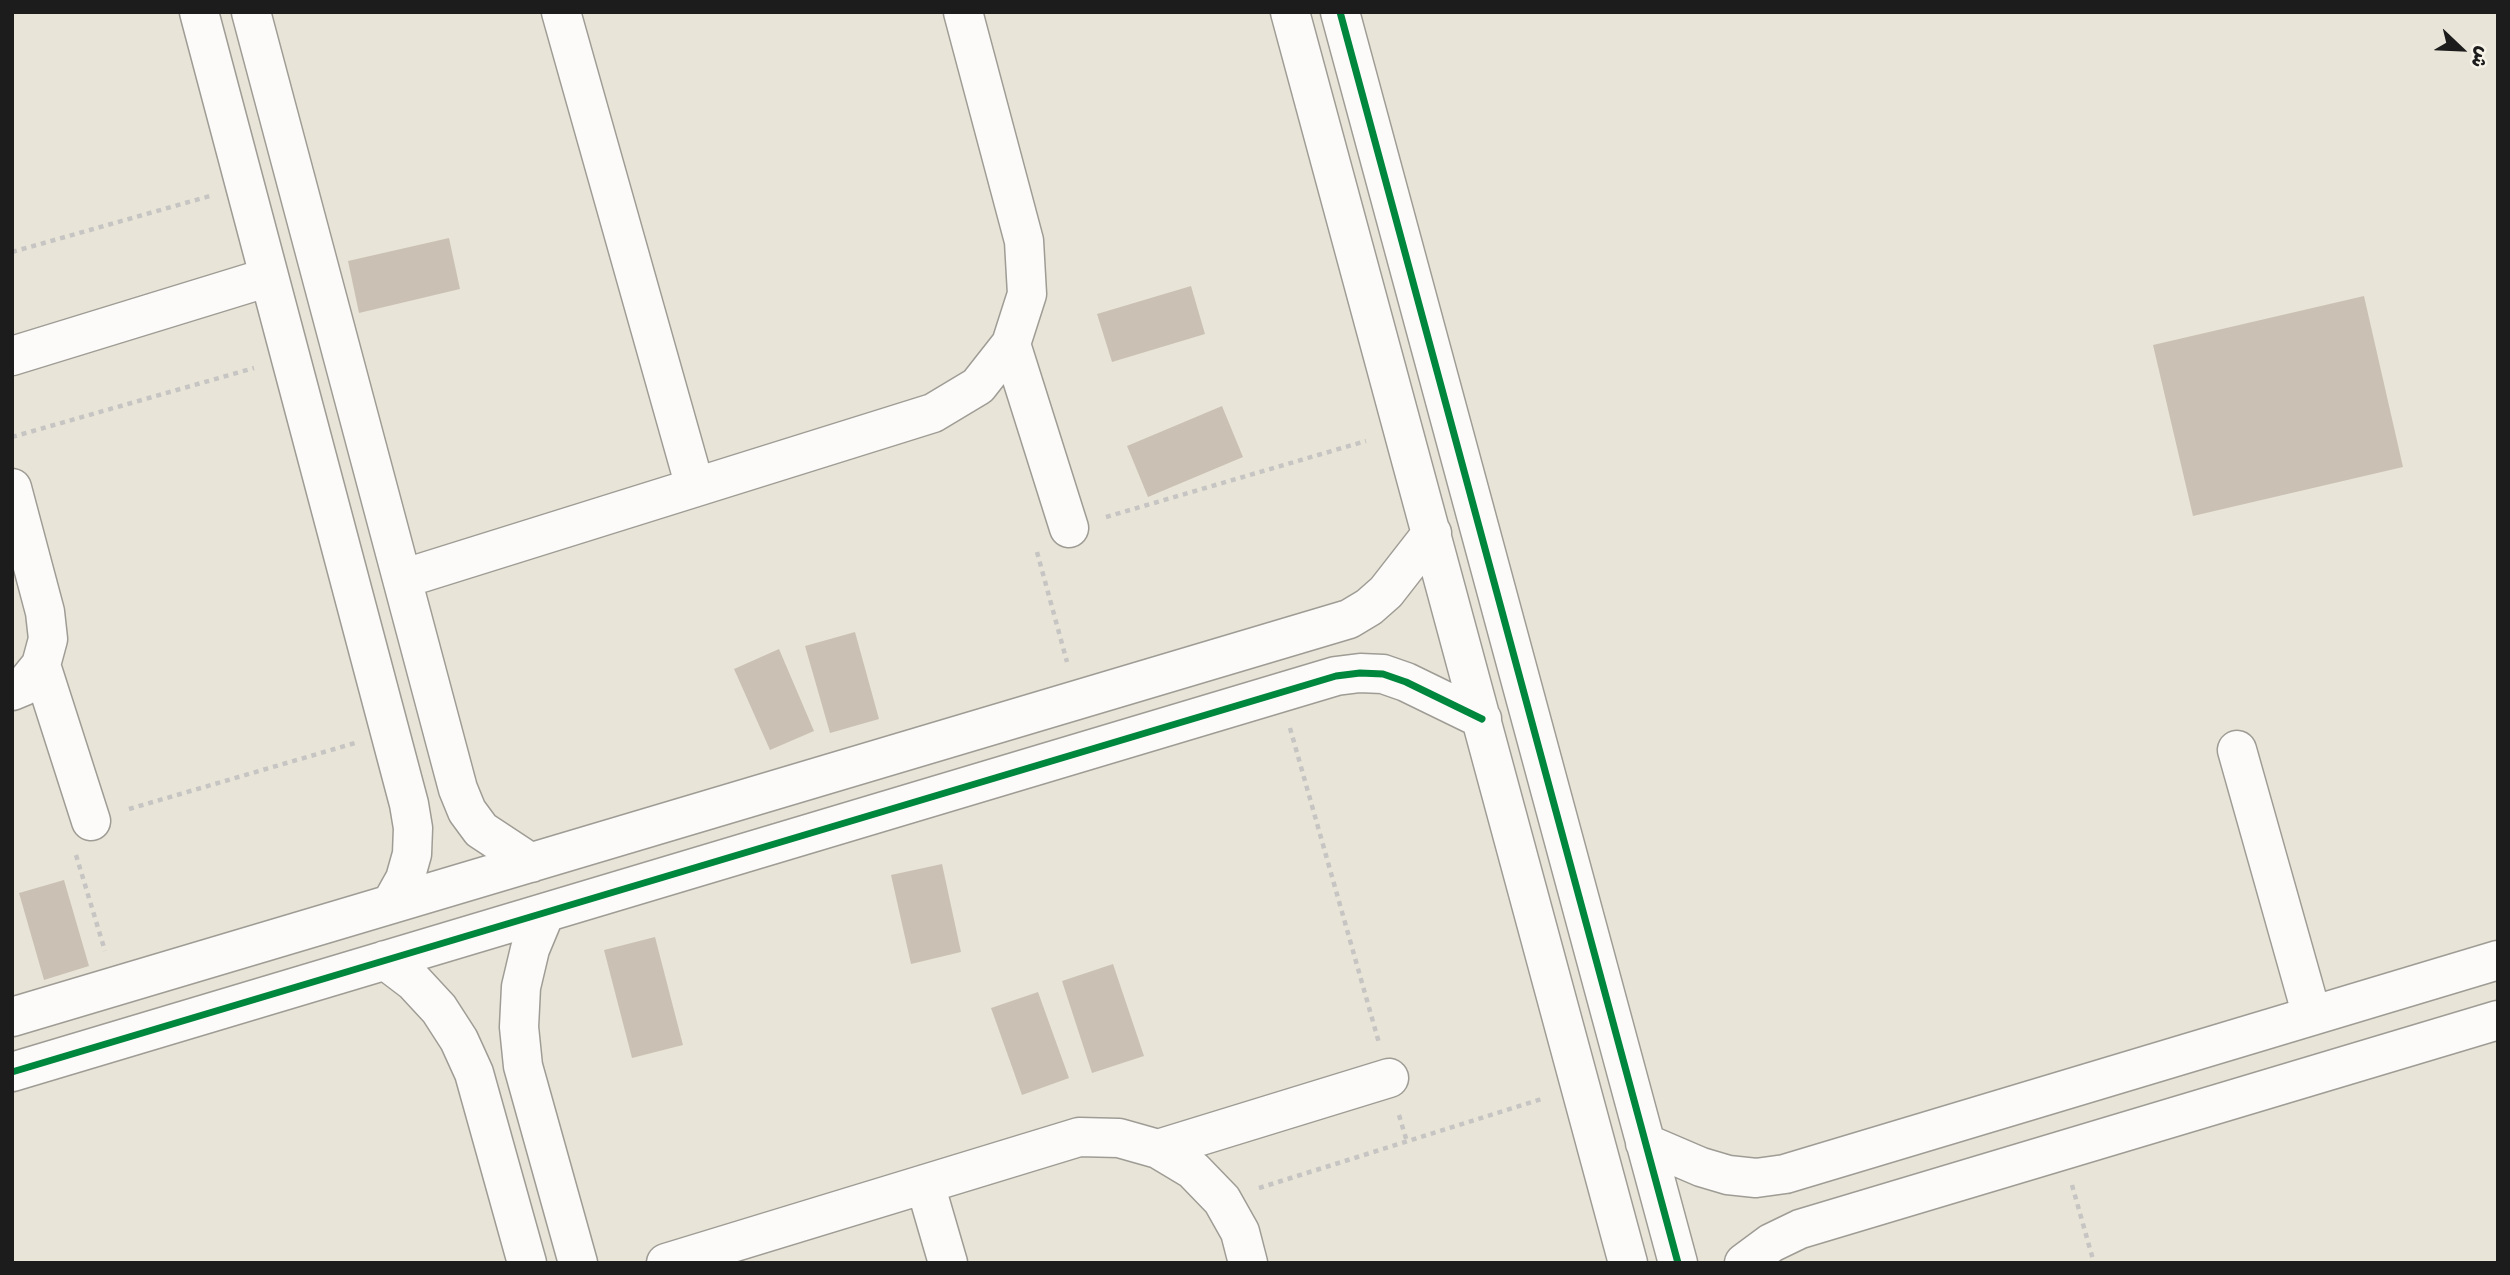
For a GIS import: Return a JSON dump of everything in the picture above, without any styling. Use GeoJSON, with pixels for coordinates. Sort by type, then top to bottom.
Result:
{"type":"FeatureCollection","features":[{"type":"Feature","properties":{"kind":"street"},"geometry":{"type":"LineString","coordinates":[[199,12],[409,804],[413,828],[412,854],[405,879],[391,904]]}},
{"type":"Feature","properties":{"kind":"street"},"geometry":{"type":"LineString","coordinates":[[251,12],[458,789],[467,811],[481,830],[531,863]]}},
{"type":"Feature","properties":{"kind":"street"},"geometry":{"type":"LineString","coordinates":[[561,12],[695,487]]}},
{"type":"Feature","properties":{"kind":"street"},"geometry":{"type":"LineString","coordinates":[[402,579],[933,413],[978,386],[1011,344],[1027,294],[1024,241],[963,12]]}},
{"type":"Feature","properties":{"kind":"street"},"geometry":{"type":"LineString","coordinates":[[1290,12],[1629,1263]]}},
{"type":"Feature","properties":{"kind":"street"},"geometry":{"type":"LineString","coordinates":[[1340,12],[1678,1263]]}},
{"type":"Feature","properties":{"kind":"street"},"geometry":{"type":"LineString","coordinates":[[12,356],[269,277]]}},
{"type":"Feature","properties":{"kind":"street"},"geometry":{"type":"LineString","coordinates":[[1011,344],[1069,528]]}},
{"type":"Feature","properties":{"kind":"street"},"geometry":{"type":"LineString","coordinates":[[12,488],[44,612],[48,639],[41,665],[24,686],[12,691]]}},
{"type":"Feature","properties":{"kind":"street"},"geometry":{"type":"LineString","coordinates":[[12,1017],[1349,619],[1386,592],[1432,533]]}},
{"type":"Feature","properties":{"kind":"street"},"geometry":{"type":"LineString","coordinates":[[1295,635],[1295,689]]}},
{"type":"Feature","properties":{"kind":"street"},"geometry":{"type":"LineString","coordinates":[[41,665],[91,821]]}},
{"type":"Feature","properties":{"kind":"street"},"geometry":{"type":"LineString","coordinates":[[12,1072],[1336,676],[1383,674],[1406,682],[1482,719]]}},
{"type":"Feature","properties":{"kind":"street"},"geometry":{"type":"LineString","coordinates":[[2237,750],[2312,1016]]}},
{"type":"Feature","properties":{"kind":"street"},"geometry":{"type":"LineString","coordinates":[[409,804],[422,809],[437,808],[449,801],[458,789]]}},
{"type":"Feature","properties":{"kind":"street"},"geometry":{"type":"LineString","coordinates":[[545,912],[530,949],[521,988],[519,1027],[523,1066],[578,1263]]}},
{"type":"Feature","properties":{"kind":"street"},"geometry":{"type":"LineString","coordinates":[[385,960],[414,982],[439,1009],[459,1040],[474,1073],[527,1263]]}},
{"type":"Feature","properties":{"kind":"street"},"geometry":{"type":"LineString","coordinates":[[1645,1143],[1701,1167],[1728,1175],[1756,1178],[1785,1174],[2498,961]]}},
{"type":"Feature","properties":{"kind":"street"},"geometry":{"type":"LineString","coordinates":[[1745,1263],[1771,1242],[1800,1229],[2498,1020]]}},
{"type":"Feature","properties":{"kind":"street"},"geometry":{"type":"LineString","coordinates":[[1158,1149],[1389,1078]]}},
{"type":"Feature","properties":{"kind":"street"},"geometry":{"type":"LineString","coordinates":[[666,1263],[1079,1137],[1119,1138],[1158,1149],[1194,1170],[1222,1200],[1240,1232],[1248,1263]]}},
{"type":"Feature","properties":{"kind":"street"},"geometry":{"type":"LineString","coordinates":[[1785,1174],[1800,1229]]}},
{"type":"Feature","properties":{"kind":"street"},"geometry":{"type":"LineString","coordinates":[[925,1184],[948,1263]]}},
{"type":"Feature","properties":{"kind":"path"},"geometry":{"type":"LineString","coordinates":[[12,252],[245,186]]}},
{"type":"Feature","properties":{"kind":"path"},"geometry":{"type":"LineString","coordinates":[[12,437],[291,358]]}},
{"type":"Feature","properties":{"kind":"path"},"geometry":{"type":"LineString","coordinates":[[1078,699],[1035,547],[1042,536],[1404,430]]}},
{"type":"Feature","properties":{"kind":"path"},"geometry":{"type":"LineString","coordinates":[[1295,689],[1389,1078],[1407,1142]]}},
{"type":"Feature","properties":{"kind":"path"},"geometry":{"type":"LineString","coordinates":[[117,986],[73,846],[78,831],[91,821],[390,733]]}},
{"type":"Feature","properties":{"kind":"path"},"geometry":{"type":"LineString","coordinates":[[1222,1200],[1581,1087]]}},
{"type":"Feature","properties":{"kind":"path"},"geometry":{"type":"LineString","coordinates":[[2062,1151],[2094,1263]]}},
{"type":"Feature","properties":{"kind":"building"},"geometry":{"type":"Polygon","coordinates":[[[449,238],[460,289],[359,313],[348,261],[449,238]]]}},
{"type":"Feature","properties":{"kind":"building"},"geometry":{"type":"Polygon","coordinates":[[[1191,286],[1205,334],[1112,362],[1097,314],[1191,286]]]}},
{"type":"Feature","properties":{"kind":"building"},"geometry":{"type":"Polygon","coordinates":[[[2364,296],[2403,467],[2193,516],[2153,345],[2364,296]]]}},
{"type":"Feature","properties":{"kind":"building"},"geometry":{"type":"Polygon","coordinates":[[[1222,406],[1243,457],[1148,497],[1127,446],[1222,406]]]}},
{"type":"Feature","properties":{"kind":"building"},"geometry":{"type":"Polygon","coordinates":[[[855,632],[879,719],[830,733],[805,646],[855,632]]]}},
{"type":"Feature","properties":{"kind":"building"},"geometry":{"type":"Polygon","coordinates":[[[779,649],[814,731],[770,750],[734,669],[779,649]]]}},
{"type":"Feature","properties":{"kind":"building"},"geometry":{"type":"Polygon","coordinates":[[[942,864],[961,952],[911,964],[891,875],[942,864]]]}},
{"type":"Feature","properties":{"kind":"building"},"geometry":{"type":"Polygon","coordinates":[[[64,880],[89,966],[44,980],[19,893],[64,880]]]}},
{"type":"Feature","properties":{"kind":"building"},"geometry":{"type":"Polygon","coordinates":[[[655,937],[683,1045],[632,1058],[604,950],[655,937]]]}},
{"type":"Feature","properties":{"kind":"building"},"geometry":{"type":"Polygon","coordinates":[[[1113,964],[1144,1056],[1092,1073],[1062,981],[1113,964]]]}},
{"type":"Feature","properties":{"kind":"building"},"geometry":{"type":"Polygon","coordinates":[[[1038,992],[1069,1078],[1022,1095],[991,1008],[1038,992]]]}},
{"type":"Feature","properties":{"kind":"cycle path"},"geometry":{"type":"LineString","coordinates":[[1340,12],[1678,1263]]}},
{"type":"Feature","properties":{"kind":"cycle path"},"geometry":{"type":"LineString","coordinates":[[12,1072],[1336,676],[1383,674],[1406,682],[1482,719]]}}]}
